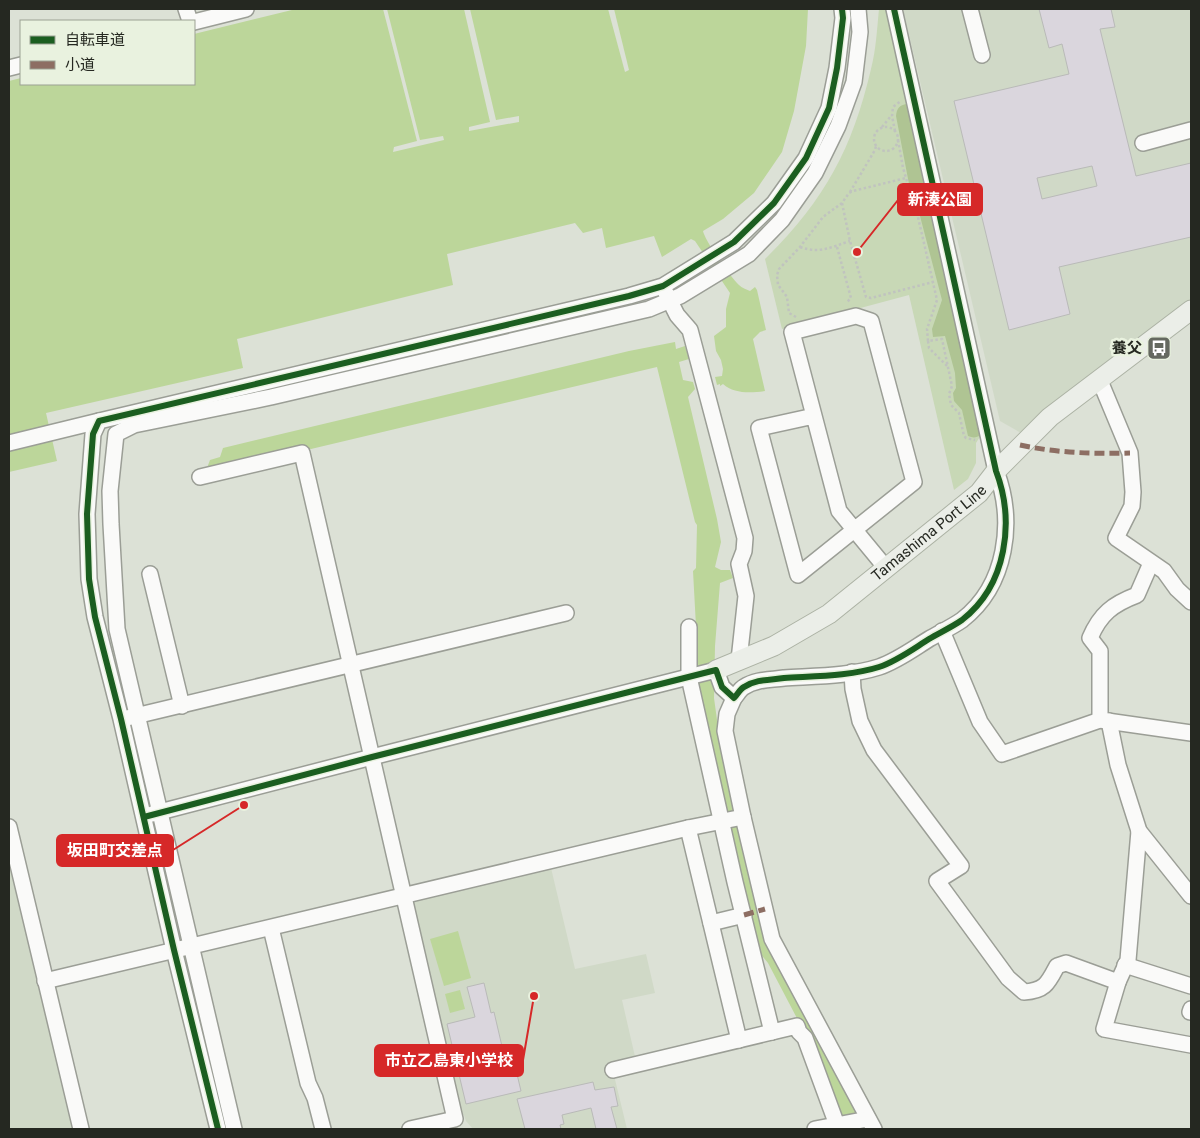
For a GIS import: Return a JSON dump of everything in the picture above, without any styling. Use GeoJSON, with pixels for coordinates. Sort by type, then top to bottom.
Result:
{"type":"FeatureCollection","features":[{"type":"Feature","properties":{"kind":"main road","name":"Tamashima Port Line"},"geometry":{"type":"LineString","coordinates":[[716,670],[774,646],[829,614],[979,493],[996,471],[1050,417],[1191,310]]}},
{"type":"Feature","properties":{"kind":"street"},"geometry":{"type":"LineString","coordinates":[[195,22],[246,9]]}},
{"type":"Feature","properties":{"kind":"street"},"geometry":{"type":"LineString","coordinates":[[9,442],[44,434],[96,428],[663,286],[734,242],[774,203],[806,158],[829,108],[837,68],[843,18],[842,9]]}},
{"type":"Feature","properties":{"kind":"street"},"geometry":{"type":"LineString","coordinates":[[96,428],[116,434],[134,425],[271,397],[650,309],[680,296],[750,254],[782,220],[815,173],[838,126],[854,82],[860,32],[858,9]]}},
{"type":"Feature","properties":{"kind":"street"},"geometry":{"type":"LineString","coordinates":[[815,1129],[837,1124],[871,1124],[772,939],[743,818],[725,731],[726,714],[734,698],[743,688],[758,681],[852,672],[879,667],[904,655],[962,620],[989,589],[998,570],[1006,525],[1002,488],[996,471],[894,9]]}},
{"type":"Feature","properties":{"kind":"street"},"geometry":{"type":"LineString","coordinates":[[970,9],[982,55]]}},
{"type":"Feature","properties":{"kind":"street"},"geometry":{"type":"LineString","coordinates":[[1143,143],[1191,130]]}},
{"type":"Feature","properties":{"kind":"street"},"geometry":{"type":"LineString","coordinates":[[663,286],[677,315],[690,330],[745,538],[740,564],[746,596],[739,660]]}},
{"type":"Feature","properties":{"kind":"street"},"geometry":{"type":"LineString","coordinates":[[814,416],[759,428],[798,575],[854,529],[914,482],[871,321],[856,316],[792,332],[839,511],[854,529],[886,568]]}},
{"type":"Feature","properties":{"kind":"street"},"geometry":{"type":"LineString","coordinates":[[1100,380],[1130,452],[1133,492],[1132,506],[1116,538],[1164,571],[1177,589],[1191,602]]}},
{"type":"Feature","properties":{"kind":"street"},"geometry":{"type":"LineString","coordinates":[[96,428],[87,514],[90,580],[95,617],[218,1129]]}},
{"type":"Feature","properties":{"kind":"street"},"geometry":{"type":"LineString","coordinates":[[116,434],[110,491],[111,553],[118,629],[234,1129]]}},
{"type":"Feature","properties":{"kind":"street"},"geometry":{"type":"LineString","coordinates":[[200,477],[302,453],[455,1119],[410,1129]]}},
{"type":"Feature","properties":{"kind":"street"},"geometry":{"type":"LineString","coordinates":[[1151,563],[1137,595],[1110,608],[1096,624],[1090,638],[1100,651],[1104,720],[1139,831],[1191,896]]}},
{"type":"Feature","properties":{"kind":"street"},"geometry":{"type":"LineString","coordinates":[[150,574],[182,706]]}},
{"type":"Feature","properties":{"kind":"street"},"geometry":{"type":"LineString","coordinates":[[121,719],[566,614]]}},
{"type":"Feature","properties":{"kind":"street"},"geometry":{"type":"LineString","coordinates":[[689,627],[689,677],[772,1032]]}},
{"type":"Feature","properties":{"kind":"street"},"geometry":{"type":"LineString","coordinates":[[942,631],[980,722],[1002,754],[1104,720],[1191,733]]}},
{"type":"Feature","properties":{"kind":"street"},"geometry":{"type":"LineString","coordinates":[[144,816],[372,756],[716,670],[722,687],[734,698]]}},
{"type":"Feature","properties":{"kind":"street"},"geometry":{"type":"LineString","coordinates":[[852,672],[853,689],[860,721],[874,750],[961,866],[937,881],[1008,978],[1024,992],[1035,992],[1047,985],[1057,966],[1066,963],[1118,982]]}},
{"type":"Feature","properties":{"kind":"street"},"geometry":{"type":"LineString","coordinates":[[45,981],[688,828],[743,818]]}},
{"type":"Feature","properties":{"kind":"street"},"geometry":{"type":"LineString","coordinates":[[9,827],[81,1129]]}},
{"type":"Feature","properties":{"kind":"street"},"geometry":{"type":"LineString","coordinates":[[688,828],[739,1040]]}},
{"type":"Feature","properties":{"kind":"street"},"geometry":{"type":"LineString","coordinates":[[1139,831],[1128,960],[1118,982],[1104,1029],[1191,1045]]}},
{"type":"Feature","properties":{"kind":"street"},"geometry":{"type":"LineString","coordinates":[[711,923],[744,915]]}},
{"type":"Feature","properties":{"kind":"street"},"geometry":{"type":"LineString","coordinates":[[271,928],[308,1083],[315,1098],[323,1129]]}},
{"type":"Feature","properties":{"kind":"street"},"geometry":{"type":"LineString","coordinates":[[1126,965],[1191,986]]}},
{"type":"Feature","properties":{"kind":"street"},"geometry":{"type":"LineString","coordinates":[[612,1070],[817,1022]]}},
{"type":"Feature","properties":{"kind":"street"},"geometry":{"type":"LineString","coordinates":[[796,1026],[805,1038],[837,1124]]}},
{"type":"Feature","properties":{"kind":"path"},"geometry":{"type":"LineString","coordinates":[[907,98],[893,107],[892,116],[937,300],[927,329],[929,348],[948,367]]}},
{"type":"Feature","properties":{"kind":"path"},"geometry":{"type":"LineString","coordinates":[[804,316],[796,317],[789,313],[787,297],[778,285],[777,275],[779,269],[800,247],[823,217],[842,204],[876,150],[875,134],[892,116]]}},
{"type":"Feature","properties":{"kind":"path"},"geometry":{"type":"LineString","coordinates":[[881,128],[889,127],[896,132]]}},
{"type":"Feature","properties":{"kind":"path"},"geometry":{"type":"LineString","coordinates":[[876,146],[883,151],[891,150],[898,140]]}},
{"type":"Feature","properties":{"kind":"path"},"geometry":{"type":"LineString","coordinates":[[849,193],[906,178]]}},
{"type":"Feature","properties":{"kind":"path"},"geometry":{"type":"LineString","coordinates":[[842,204],[864,295],[868,298],[933,282]]}},
{"type":"Feature","properties":{"kind":"path"},"geometry":{"type":"LineString","coordinates":[[800,247],[815,251],[837,247],[850,241]]}},
{"type":"Feature","properties":{"kind":"path"},"geometry":{"type":"LineString","coordinates":[[837,247],[851,298],[843,305]]}},
{"type":"Feature","properties":{"kind":"path"},"geometry":{"type":"LineString","coordinates":[[928,341],[942,339],[952,386],[949,394],[951,405],[958,413],[964,436],[979,441]]}},
{"type":"Feature","properties":{"kind":"shaded area"},"geometry":{"type":"Polygon","coordinates":[[[296,9],[808,9],[806,46],[794,111],[782,152],[754,193],[723,219],[703,231],[713,251],[735,281],[741,287],[750,291],[755,287],[757,290],[766,330],[760,332],[753,339],[765,391],[743,392],[732,390],[723,384],[717,385],[715,377],[722,376],[723,369],[716,351],[714,336],[726,327],[726,309],[730,293],[695,241],[691,239],[662,257],[654,236],[606,248],[602,228],[583,233],[575,223],[447,254],[453,285],[237,339],[243,368],[46,413],[57,461],[9,472],[9,81],[20,78],[20,85],[195,85],[195,34],[296,9]]]}},
{"type":"Feature","properties":{"kind":"shaded area"},"geometry":{"type":"Polygon","coordinates":[[[879,9],[888,9],[981,435],[976,443],[976,463],[968,479],[954,490],[909,295],[782,329],[765,259],[804,216],[833,173],[845,149],[855,125],[871,69],[879,9]]]}},
{"type":"Feature","properties":{"kind":"shaded area"},"geometry":{"type":"Polygon","coordinates":[[[903,9],[1191,9],[1191,302],[1021,433],[1000,421],[903,9]]]}},
{"type":"Feature","properties":{"kind":"shaded area"},"geometry":{"type":"Polygon","coordinates":[[[906,104],[907,108],[912,108],[909,114],[982,429],[981,435],[976,437],[968,436],[962,410],[954,401],[953,393],[956,388],[955,373],[945,336],[933,337],[932,329],[942,300],[920,216],[909,184],[896,116],[899,108],[906,104]]]}},
{"type":"Feature","properties":{"kind":"shaded area"},"geometry":{"type":"Polygon","coordinates":[[[675,342],[676,349],[685,346],[689,359],[679,362],[683,380],[693,382],[695,389],[688,397],[721,542],[715,567],[721,570],[730,570],[733,578],[720,583],[715,646],[714,698],[721,749],[770,948],[855,1102],[856,1113],[854,1117],[858,1129],[844,1129],[837,1117],[800,1024],[768,963],[759,952],[700,700],[693,571],[696,568],[697,525],[657,367],[311,449],[303,448],[207,468],[210,460],[220,457],[223,448],[629,351],[675,342]]]}},
{"type":"Feature","properties":{"kind":"shaded area"},"geometry":{"type":"Polygon","coordinates":[[[9,857],[74,1129],[9,1129],[9,857]]]}},
{"type":"Feature","properties":{"kind":"shaded area"},"geometry":{"type":"Polygon","coordinates":[[[551,868],[575,969],[646,954],[655,993],[622,1000],[636,1061],[612,1067],[627,1129],[473,1129],[466,1121],[464,1115],[459,1115],[408,901],[551,868]]]}},
{"type":"Feature","properties":{"kind":"shaded area"},"geometry":{"type":"Polygon","coordinates":[[[458,931],[471,978],[444,986],[430,939],[458,931]]]}},
{"type":"Feature","properties":{"kind":"shaded area"},"geometry":{"type":"Polygon","coordinates":[[[460,990],[465,1009],[450,1013],[445,994],[460,990]]]}},
{"type":"Feature","properties":{"kind":"pier"},"geometry":{"type":"Polygon","coordinates":[[[383,9],[387,9],[420,140],[443,136],[444,140],[393,152],[394,147],[417,141],[383,9]]]}},
{"type":"Feature","properties":{"kind":"pier"},"geometry":{"type":"Polygon","coordinates":[[[464,9],[470,9],[496,120],[519,116],[519,122],[469,131],[469,127],[490,122],[464,9]]]}},
{"type":"Feature","properties":{"kind":"pier"},"geometry":{"type":"Polygon","coordinates":[[[608,9],[614,9],[629,70],[625,72],[608,9]]]}},
{"type":"Feature","properties":{"kind":"building"},"geometry":{"type":"Polygon","coordinates":[[[1039,9],[1111,9],[1115,27],[1100,29],[1136,176],[1191,163],[1191,237],[1059,267],[1070,314],[1009,330],[954,101],[1069,74],[1062,44],[1049,48],[1039,9]],[[1092,166],[1037,178],[1042,199],[1097,186],[1092,166]]]}},
{"type":"Feature","properties":{"kind":"building"},"geometry":{"type":"Polygon","coordinates":[[[484,983],[491,1013],[494,1012],[508,1072],[516,1070],[521,1091],[466,1104],[447,1024],[475,1017],[467,987],[484,983]]]}},
{"type":"Feature","properties":{"kind":"building"},"geometry":{"type":"Polygon","coordinates":[[[593,1082],[595,1090],[614,1087],[618,1106],[611,1107],[617,1129],[596,1129],[591,1108],[562,1115],[564,1124],[560,1125],[561,1129],[525,1129],[517,1099],[593,1082]]]}},
{"type":"Feature","properties":{"kind":"marked path"},"geometry":{"type":"LineString","coordinates":[[1020,445],[1075,452],[1130,453]]}},
{"type":"Feature","properties":{"kind":"marked path"},"geometry":{"type":"LineString","coordinates":[[744,915],[765,909]]}},
{"type":"Feature","properties":{"kind":"cycle path"},"geometry":{"type":"LineString","coordinates":[[218,1129],[95,617],[89,579],[87,514],[93,434],[99,421],[629,296],[663,286],[734,242],[774,203],[806,158],[829,108],[837,68],[843,18],[842,9]]}},
{"type":"Feature","properties":{"kind":"cycle path"},"geometry":{"type":"LineString","coordinates":[[144,817],[716,670],[722,687],[734,698],[743,688],[759,681],[845,674],[868,670],[886,664],[905,654],[962,620],[977,606],[989,589],[998,571],[1003,551],[1005,510],[894,9]]}},
{"type":"Feature","properties":{"kind":"place","name":"新湊公園"},"geometry":{"type":"Point","coordinates":[857,252]}},
{"type":"Feature","properties":{"kind":"place","name":"養父"},"geometry":{"type":"Point","coordinates":[1159,348]}},
{"type":"Feature","properties":{"kind":"place","name":"坂田町交差点"},"geometry":{"type":"Point","coordinates":[244,805]}},
{"type":"Feature","properties":{"kind":"place","name":"市立乙島東小学校"},"geometry":{"type":"Point","coordinates":[534,996]}}]}
